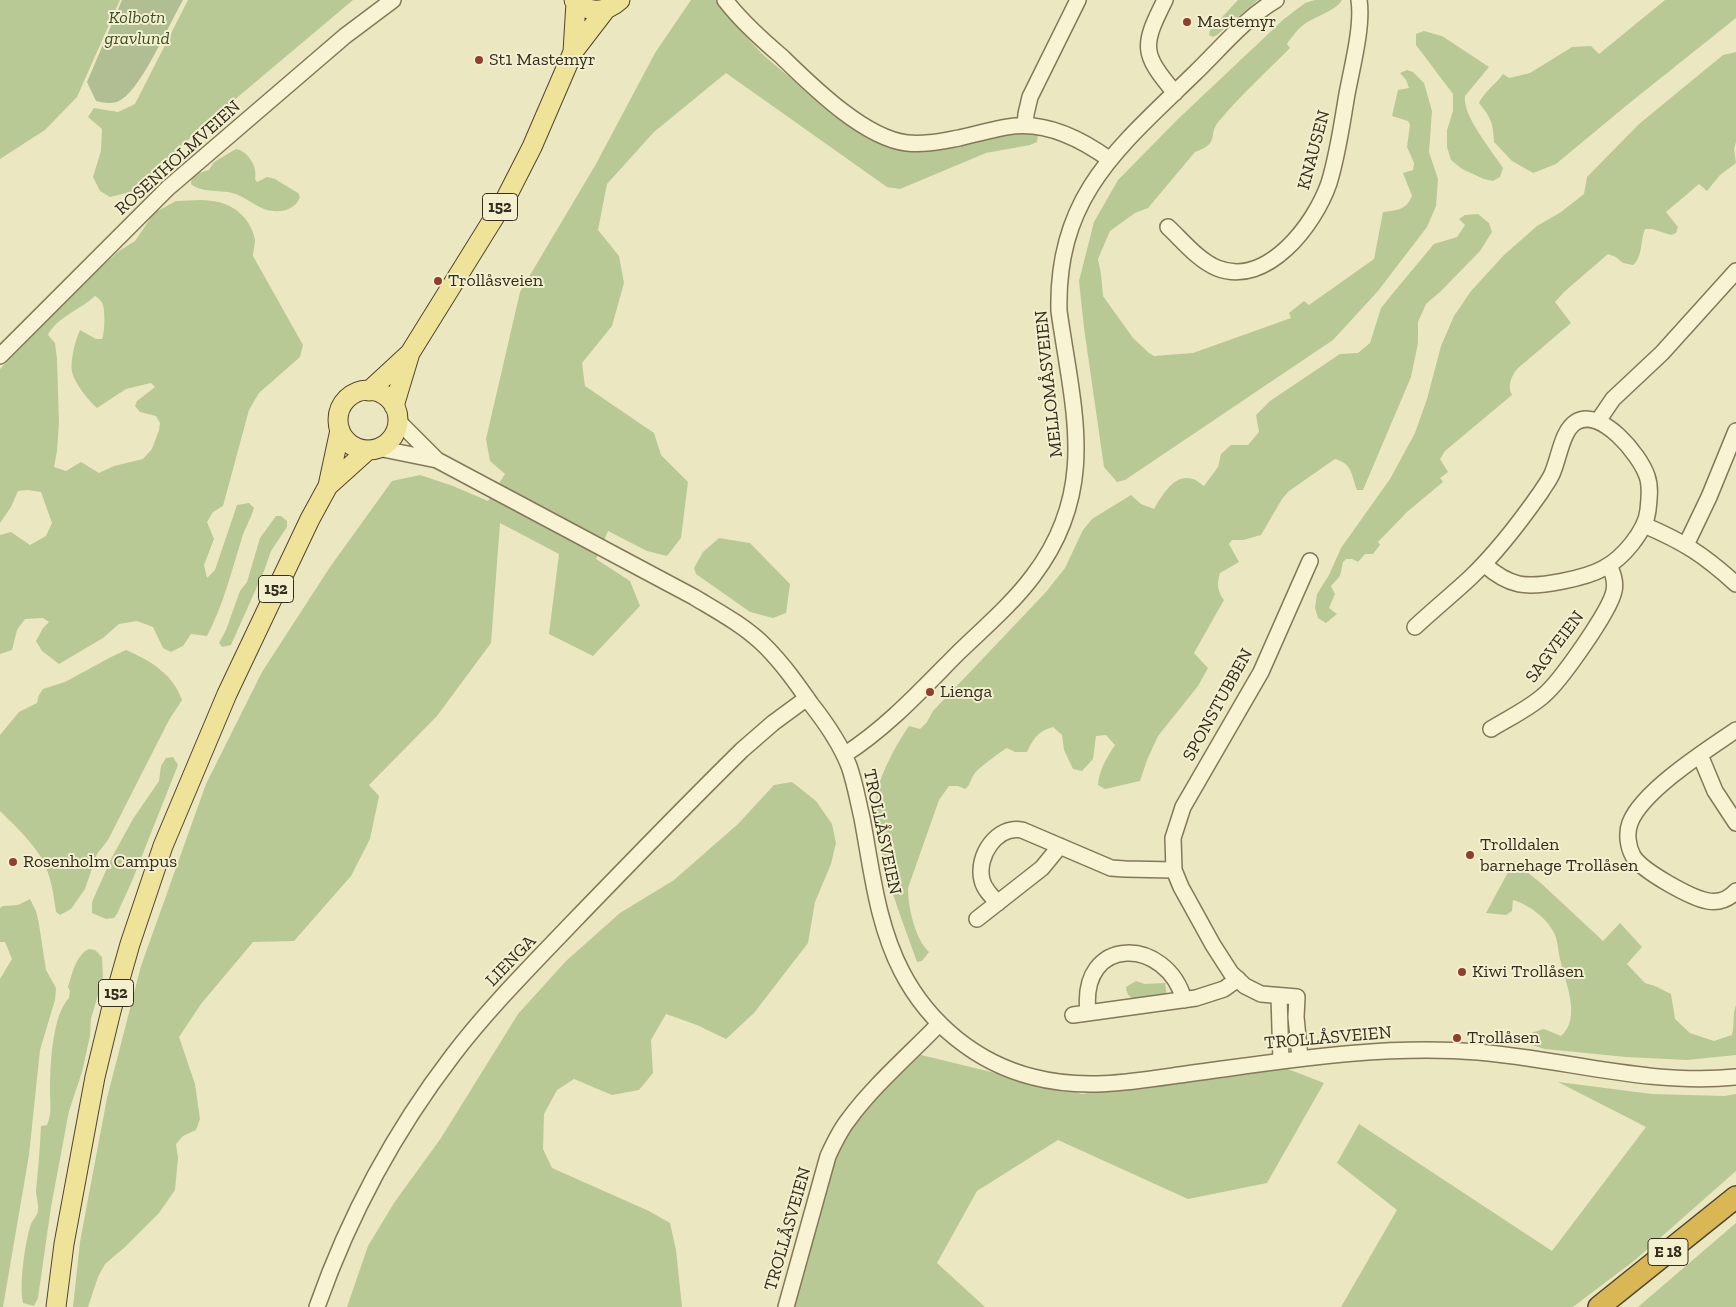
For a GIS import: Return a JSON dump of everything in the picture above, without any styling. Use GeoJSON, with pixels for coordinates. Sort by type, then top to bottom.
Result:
{"type":"FeatureCollection","features":[{"type":"Feature","properties":{"kind":"highway","name":"E 18"},"geometry":{"type":"LineString","coordinates":[[1599,1307],[1736,1197]]}},
{"type":"Feature","properties":{"kind":"highway","name":"E 18"},"geometry":{"type":"LineString","coordinates":[[1619,1307],[1736,1211]]}},
{"type":"Feature","properties":{"kind":"main road","name":"152"},"geometry":{"type":"LineString","coordinates":[[575,1],[589,10],[597,11],[613,5]]}},
{"type":"Feature","properties":{"kind":"main road","name":"152"},"geometry":{"type":"LineString","coordinates":[[573,52],[575,1]]}},
{"type":"Feature","properties":{"kind":"main road","name":"152"},"geometry":{"type":"LineString","coordinates":[[56,1307],[65,1235],[95,1077],[111,1011],[140,912],[183,797],[227,694],[310,519],[328,486],[340,430],[339,416],[344,403],[355,394],[369,391],[410,353],[505,200],[532,147],[573,52],[613,5]]}},
{"type":"Feature","properties":{"kind":"main road","name":"152"},"geometry":{"type":"LineString","coordinates":[[328,486],[373,449],[385,445],[394,435],[396,413],[410,353]]}},
{"type":"Feature","properties":{"kind":"main road"},"geometry":{"type":"LineString","coordinates":[[369,391],[384,395],[396,413]]}},
{"type":"Feature","properties":{"kind":"main road"},"geometry":{"type":"LineString","coordinates":[[340,430],[354,447],[373,449]]}},
{"type":"Feature","properties":{"kind":"street","name":"ROSENHOLMVEIEN"},"geometry":{"type":"LineString","coordinates":[[0,356],[168,188],[345,36],[393,0]]}},
{"type":"Feature","properties":{"kind":"street"},"geometry":{"type":"LineString","coordinates":[[725,0],[750,27],[807,81],[850,117],[882,135],[905,143],[929,144],[1008,126],[1025,125],[1065,134],[1089,145],[1109,159]]}},
{"type":"Feature","properties":{"kind":"street"},"geometry":{"type":"LineString","coordinates":[[1025,125],[1030,97],[1078,0]]}},
{"type":"Feature","properties":{"kind":"street"},"geometry":{"type":"LineString","coordinates":[[1165,0],[1150,33],[1148,50],[1154,68],[1174,93]]}},
{"type":"Feature","properties":{"kind":"street","name":"MELLOMÅSVEIEN"},"geometry":{"type":"LineString","coordinates":[[844,755],[860,745],[893,717],[1010,603],[1040,566],[1061,529],[1074,486],[1077,452],[1073,394],[1059,311],[1060,276],[1067,243],[1078,210],[1093,181],[1109,159],[1130,136],[1252,18],[1276,0]]}},
{"type":"Feature","properties":{"kind":"street","name":"KNAUSEN"},"geometry":{"type":"LineString","coordinates":[[1168,227],[1205,262],[1216,268],[1235,273],[1250,271],[1266,264],[1284,250],[1306,226],[1322,198],[1333,166],[1359,28],[1359,0]]}},
{"type":"Feature","properties":{"kind":"street"},"geometry":{"type":"LineString","coordinates":[[1598,420],[1613,399],[1662,354],[1736,271]]}},
{"type":"Feature","properties":{"kind":"street","name":"TROLLÅSVEIEN"},"geometry":{"type":"LineString","coordinates":[[396,413],[437,460]]}},
{"type":"Feature","properties":{"kind":"street"},"geometry":{"type":"LineString","coordinates":[[1415,627],[1484,564],[1537,497],[1551,476],[1568,430],[1576,422],[1591,419],[1598,420],[1632,451],[1647,474],[1649,504],[1644,526],[1634,540],[1609,565],[1596,572],[1556,582],[1529,586],[1502,579],[1484,564]]}},
{"type":"Feature","properties":{"kind":"street"},"geometry":{"type":"LineString","coordinates":[[1686,545],[1706,505],[1735,435]]}},
{"type":"Feature","properties":{"kind":"street","name":"TROLLÅSVEIEN"},"geometry":{"type":"LineString","coordinates":[[373,449],[437,460],[694,597],[742,627],[764,646],[778,660],[807,698],[834,736],[844,755],[854,782],[877,903],[888,940],[909,986],[918,1000],[939,1024],[967,1046],[1006,1068],[1035,1078],[1070,1084],[1120,1083],[1300,1058],[1365,1052],[1453,1050],[1654,1075],[1703,1078],[1736,1077]]}},
{"type":"Feature","properties":{"kind":"street"},"geometry":{"type":"LineString","coordinates":[[1644,526],[1686,545],[1718,568],[1736,584]]}},
{"type":"Feature","properties":{"kind":"street","name":"SPONSTUBBEN"},"geometry":{"type":"LineString","coordinates":[[1300,1058],[1296,1017],[1297,997],[1261,994],[1245,986],[1238,979],[1213,945],[1180,887],[1174,870],[1173,838],[1183,806],[1261,672],[1310,561]]}},
{"type":"Feature","properties":{"kind":"street","name":"SAGVEIEN"},"geometry":{"type":"LineString","coordinates":[[1491,729],[1542,698],[1559,680],[1611,601],[1614,586],[1613,573],[1609,565]]}},
{"type":"Feature","properties":{"kind":"street","name":"LIENGA"},"geometry":{"type":"LineString","coordinates":[[317,1307],[344,1240],[378,1169],[412,1112],[463,1042],[514,984],[742,750],[773,723],[807,698]]}},
{"type":"Feature","properties":{"kind":"street"},"geometry":{"type":"LineString","coordinates":[[1736,730],[1700,755],[1655,791],[1638,810],[1628,832],[1630,847],[1634,857],[1642,866],[1662,879],[1696,897],[1709,901],[1728,898],[1736,891]]}},
{"type":"Feature","properties":{"kind":"street"},"geometry":{"type":"LineString","coordinates":[[1700,755],[1715,791],[1736,823]]}},
{"type":"Feature","properties":{"kind":"street"},"geometry":{"type":"LineString","coordinates":[[998,903],[986,889],[982,881],[981,872],[984,855],[998,834],[1011,829],[1017,829],[1111,868],[1174,870]]}},
{"type":"Feature","properties":{"kind":"street"},"geometry":{"type":"LineString","coordinates":[[977,920],[1042,868],[1060,846]]}},
{"type":"Feature","properties":{"kind":"street"},"geometry":{"type":"LineString","coordinates":[[1088,1012],[1088,992],[1097,968],[1108,957],[1123,954],[1145,956],[1160,964],[1178,984],[1184,1000]]}},
{"type":"Feature","properties":{"kind":"street"},"geometry":{"type":"LineString","coordinates":[[1073,1015],[1184,1000],[1218,992],[1238,979]]}},
{"type":"Feature","properties":{"kind":"street"},"geometry":{"type":"LineString","coordinates":[[1279,996],[1281,1060]]}},
{"type":"Feature","properties":{"kind":"street","name":"TROLLÅSVEIEN"},"geometry":{"type":"LineString","coordinates":[[786,1307],[828,1156],[838,1135],[866,1098],[939,1024]]}},
{"type":"Feature","properties":{"kind":"green space"},"geometry":{"type":"Polygon","coordinates":[[[0,0],[120,0],[77,97],[45,130],[0,159],[0,0]]]}},
{"type":"Feature","properties":{"kind":"green space","name":"Kolbotn gravlund"},"geometry":{"type":"Polygon","coordinates":[[[122,0],[183,0],[155,54],[130,92],[122,99],[113,103],[96,101],[87,82],[122,0]]]}},
{"type":"Feature","properties":{"kind":"green space"},"geometry":{"type":"Polygon","coordinates":[[[188,0],[353,0],[201,128],[131,192],[110,197],[100,191],[93,177],[101,151],[102,129],[88,117],[94,108],[118,112],[135,104],[188,0]]]}},
{"type":"Feature","properties":{"kind":"green space"},"geometry":{"type":"Polygon","coordinates":[[[691,0],[718,0],[742,32],[769,60],[856,130],[881,144],[907,151],[924,150],[1005,134],[1022,133],[1038,134],[1037,142],[986,153],[900,189],[887,187],[726,73],[654,132],[607,184],[598,230],[619,256],[624,283],[612,326],[582,363],[585,386],[654,433],[661,455],[688,482],[681,538],[667,556],[647,551],[608,531],[596,559],[630,581],[640,606],[593,656],[549,634],[559,554],[500,523],[491,643],[437,716],[369,785],[379,796],[370,839],[351,876],[294,941],[253,942],[201,1004],[179,1037],[195,1084],[200,1119],[196,1130],[183,1136],[176,1144],[178,1158],[175,1190],[159,1213],[105,1264],[98,1277],[88,1307],[73,1307],[80,1242],[107,1098],[141,966],[206,784],[262,672],[330,567],[392,481],[420,475],[453,486],[488,501],[505,474],[490,461],[486,439],[520,292],[596,164],[655,53],[691,0]]]}},
{"type":"Feature","properties":{"kind":"green space"},"geometry":{"type":"Polygon","coordinates":[[[1238,0],[1258,0],[1217,35],[1213,37],[1209,35],[1210,30],[1238,0]]]}},
{"type":"Feature","properties":{"kind":"green space"},"geometry":{"type":"Polygon","coordinates":[[[1315,0],[1342,0],[1334,8],[1298,30],[1287,44],[1290,48],[1219,121],[1211,142],[1203,149],[1195,152],[1148,208],[1135,213],[1110,231],[1098,259],[1103,296],[1133,338],[1149,353],[1154,356],[1193,353],[1291,318],[1289,313],[1304,301],[1309,305],[1374,259],[1383,212],[1404,207],[1412,196],[1403,173],[1413,170],[1414,163],[1407,147],[1410,125],[1408,121],[1392,116],[1398,90],[1409,88],[1406,80],[1400,73],[1407,70],[1413,72],[1424,83],[1432,111],[1429,152],[1438,179],[1436,206],[1427,227],[1378,291],[1333,340],[1125,480],[1117,482],[1104,467],[1079,281],[1094,222],[1118,180],[1177,120],[1284,19],[1305,3],[1315,0]]]}},
{"type":"Feature","properties":{"kind":"green space"},"geometry":{"type":"Polygon","coordinates":[[[1665,0],[1736,0],[1736,18],[1556,164],[1533,173],[1512,161],[1494,142],[1491,121],[1479,103],[1503,74],[1509,78],[1530,73],[1572,47],[1591,46],[1599,54],[1665,0]]]}},
{"type":"Feature","properties":{"kind":"green space"},"geometry":{"type":"Polygon","coordinates":[[[1424,31],[1442,36],[1489,67],[1465,96],[1465,104],[1473,123],[1503,168],[1500,177],[1493,181],[1462,169],[1451,160],[1447,147],[1447,130],[1453,111],[1453,94],[1416,45],[1416,34],[1424,31]]]}},
{"type":"Feature","properties":{"kind":"green space"},"geometry":{"type":"Polygon","coordinates":[[[1736,52],[1736,142],[1734,149],[1736,163],[1720,175],[1707,191],[1699,184],[1666,212],[1678,227],[1676,233],[1671,235],[1652,229],[1645,229],[1640,253],[1633,265],[1623,263],[1616,257],[1608,254],[1564,292],[1555,302],[1571,323],[1517,369],[1510,382],[1512,395],[1445,451],[1440,459],[1448,472],[1440,478],[1443,482],[1407,512],[1378,542],[1380,545],[1373,554],[1365,554],[1358,562],[1346,559],[1343,562],[1340,576],[1331,586],[1335,594],[1329,608],[1337,614],[1326,623],[1318,618],[1315,608],[1317,594],[1329,575],[1341,548],[1390,479],[1415,433],[1427,399],[1441,346],[1454,316],[1471,291],[1504,255],[1537,226],[1561,212],[1584,194],[1587,177],[1639,124],[1723,55],[1736,52]]]}},
{"type":"Feature","properties":{"kind":"green space"},"geometry":{"type":"Polygon","coordinates":[[[236,149],[240,150],[251,160],[257,182],[267,177],[275,179],[298,193],[300,197],[298,202],[285,210],[269,210],[236,194],[201,189],[191,184],[192,175],[209,170],[214,162],[236,149]]]}},
{"type":"Feature","properties":{"kind":"green space"},"geometry":{"type":"Polygon","coordinates":[[[208,200],[220,202],[240,213],[253,232],[255,240],[253,256],[303,345],[300,357],[259,393],[249,410],[223,506],[213,512],[207,522],[214,539],[204,565],[207,578],[215,570],[237,505],[249,503],[254,508],[242,537],[222,601],[207,636],[191,634],[183,646],[171,652],[163,648],[153,627],[137,621],[119,624],[103,638],[59,664],[42,651],[36,641],[43,628],[49,622],[43,618],[25,619],[17,630],[12,650],[0,654],[0,535],[11,532],[30,545],[46,536],[52,523],[41,492],[28,490],[18,491],[11,507],[0,523],[0,369],[82,284],[119,251],[135,241],[154,213],[176,201],[208,200]],[[95,296],[63,318],[48,335],[55,343],[57,359],[59,423],[54,467],[66,471],[81,462],[99,473],[114,466],[143,459],[152,449],[159,430],[160,423],[156,416],[140,412],[135,406],[137,401],[155,387],[151,383],[126,389],[97,408],[82,392],[76,382],[72,372],[72,357],[80,330],[96,339],[102,339],[103,336],[104,308],[102,302],[95,296]]]}},
{"type":"Feature","properties":{"kind":"green space"},"geometry":{"type":"Polygon","coordinates":[[[1478,214],[1489,223],[1492,232],[1480,251],[1426,304],[1418,322],[1418,343],[1411,377],[1363,490],[1357,490],[1348,467],[1335,459],[1289,491],[1282,499],[1261,535],[1243,540],[1232,540],[1229,544],[1239,562],[1220,573],[1218,587],[1224,600],[1194,653],[1208,668],[1198,686],[1158,736],[1140,781],[1105,789],[1098,785],[1106,759],[1115,745],[1106,735],[1096,736],[1093,759],[1082,771],[1073,769],[1064,750],[1062,735],[1053,727],[1037,736],[1027,752],[1015,752],[1007,748],[978,770],[965,789],[958,786],[949,786],[939,800],[908,888],[913,922],[920,939],[929,952],[922,961],[917,962],[891,888],[881,850],[877,801],[877,791],[886,766],[909,726],[920,729],[927,722],[933,711],[1046,592],[1065,568],[1083,530],[1092,519],[1131,495],[1141,504],[1154,509],[1169,487],[1180,479],[1193,479],[1204,486],[1218,467],[1221,454],[1231,445],[1248,445],[1259,432],[1256,415],[1270,401],[1340,354],[1358,353],[1370,343],[1381,308],[1434,244],[1457,237],[1465,225],[1459,219],[1465,215],[1478,214]]]}},
{"type":"Feature","properties":{"kind":"green space"},"geometry":{"type":"Polygon","coordinates":[[[276,516],[281,516],[287,521],[287,527],[271,551],[231,645],[222,647],[219,643],[226,630],[240,591],[247,582],[260,538],[276,516]]]}},
{"type":"Feature","properties":{"kind":"green space"},"geometry":{"type":"Polygon","coordinates":[[[719,538],[750,543],[790,584],[786,613],[773,618],[750,612],[696,574],[694,568],[703,552],[719,538]]]}},
{"type":"Feature","properties":{"kind":"green space"},"geometry":{"type":"Polygon","coordinates":[[[126,650],[160,669],[173,683],[182,700],[169,720],[108,840],[97,854],[85,889],[71,909],[60,915],[56,912],[50,880],[41,858],[29,841],[0,811],[0,735],[19,712],[37,703],[43,689],[65,682],[126,650]]]}},
{"type":"Feature","properties":{"kind":"green space"},"geometry":{"type":"Polygon","coordinates":[[[173,757],[178,765],[117,914],[114,918],[106,919],[92,913],[92,902],[111,859],[133,819],[159,781],[161,766],[166,758],[173,757]]]}},
{"type":"Feature","properties":{"kind":"green space"},"geometry":{"type":"Polygon","coordinates":[[[792,782],[816,801],[832,824],[836,843],[831,864],[815,902],[808,943],[754,1013],[726,1039],[697,1025],[666,1014],[651,1040],[653,1073],[639,1090],[612,1095],[574,1079],[557,1090],[544,1114],[543,1149],[552,1168],[649,1211],[670,1223],[676,1250],[682,1307],[347,1307],[368,1246],[394,1203],[441,1138],[518,1014],[566,961],[620,913],[674,880],[738,824],[774,785],[792,782]]]}},
{"type":"Feature","properties":{"kind":"green space"},"geometry":{"type":"Polygon","coordinates":[[[1514,861],[1543,885],[1603,941],[1620,923],[1642,947],[1627,964],[1645,983],[1671,994],[1675,1019],[1690,1033],[1714,1041],[1732,1035],[1736,1005],[1736,1055],[1687,1060],[1626,1057],[1545,1049],[1529,1044],[1527,1039],[1531,1033],[1544,1029],[1561,1036],[1567,1028],[1571,1010],[1556,939],[1547,922],[1531,908],[1513,900],[1512,911],[1506,915],[1486,913],[1514,861]]]}},
{"type":"Feature","properties":{"kind":"green space"},"geometry":{"type":"Polygon","coordinates":[[[30,899],[36,911],[39,924],[46,970],[56,988],[55,1000],[40,1050],[29,1155],[3,1307],[0,1307],[0,979],[12,959],[5,942],[0,942],[0,908],[18,905],[30,899]]]}},
{"type":"Feature","properties":{"kind":"green space"},"geometry":{"type":"Polygon","coordinates":[[[89,949],[95,950],[102,957],[103,977],[91,1019],[90,1036],[82,1072],[69,1111],[51,1207],[38,1298],[34,1306],[23,1303],[22,1275],[31,1224],[38,1212],[36,1191],[41,1126],[47,1125],[50,1117],[53,1042],[59,1016],[69,998],[70,991],[68,987],[73,971],[78,960],[89,949]]]}},
{"type":"Feature","properties":{"kind":"green space"},"geometry":{"type":"Polygon","coordinates":[[[1136,981],[1145,984],[1165,983],[1167,996],[1141,1000],[1135,999],[1127,993],[1126,987],[1136,981]]]}},
{"type":"Feature","properties":{"kind":"green space"},"geometry":{"type":"Polygon","coordinates":[[[917,1054],[1082,1094],[1280,1066],[1324,1083],[1267,1183],[1188,1199],[1058,1140],[977,1191],[937,1263],[985,1307],[783,1307],[847,1123],[917,1054]]]}},
{"type":"Feature","properties":{"kind":"green space"},"geometry":{"type":"Polygon","coordinates":[[[1558,1082],[1652,1094],[1725,1096],[1736,1094],[1736,1171],[1635,1260],[1573,1307],[1341,1307],[1397,1210],[1337,1163],[1359,1124],[1552,1251],[1646,1127],[1558,1082]]]}},
{"type":"Feature","properties":{"kind":"green space"},"geometry":{"type":"Polygon","coordinates":[[[1736,1223],[1736,1307],[1638,1307],[1736,1223]]]}},
{"type":"Feature","properties":{"kind":"place","name":"Mastemyr"},"geometry":{"type":"Point","coordinates":[1187,22]}},
{"type":"Feature","properties":{"kind":"place","name":"St1 Mastemyr"},"geometry":{"type":"Point","coordinates":[479,60]}},
{"type":"Feature","properties":{"kind":"place","name":"Trollåsveien"},"geometry":{"type":"Point","coordinates":[438,281]}},
{"type":"Feature","properties":{"kind":"place","name":"Lienga"},"geometry":{"type":"Point","coordinates":[930,692]}},
{"type":"Feature","properties":{"kind":"place","name":"Trolldalen barnehage Trollåsen"},"geometry":{"type":"Point","coordinates":[1470,855]}},
{"type":"Feature","properties":{"kind":"place","name":"Rosenholm Campus"},"geometry":{"type":"Point","coordinates":[13,862]}},
{"type":"Feature","properties":{"kind":"place","name":"Kiwi Trollåsen"},"geometry":{"type":"Point","coordinates":[1462,972]}},
{"type":"Feature","properties":{"kind":"place","name":"Trollåsen"},"geometry":{"type":"Point","coordinates":[1457,1038]}}]}
